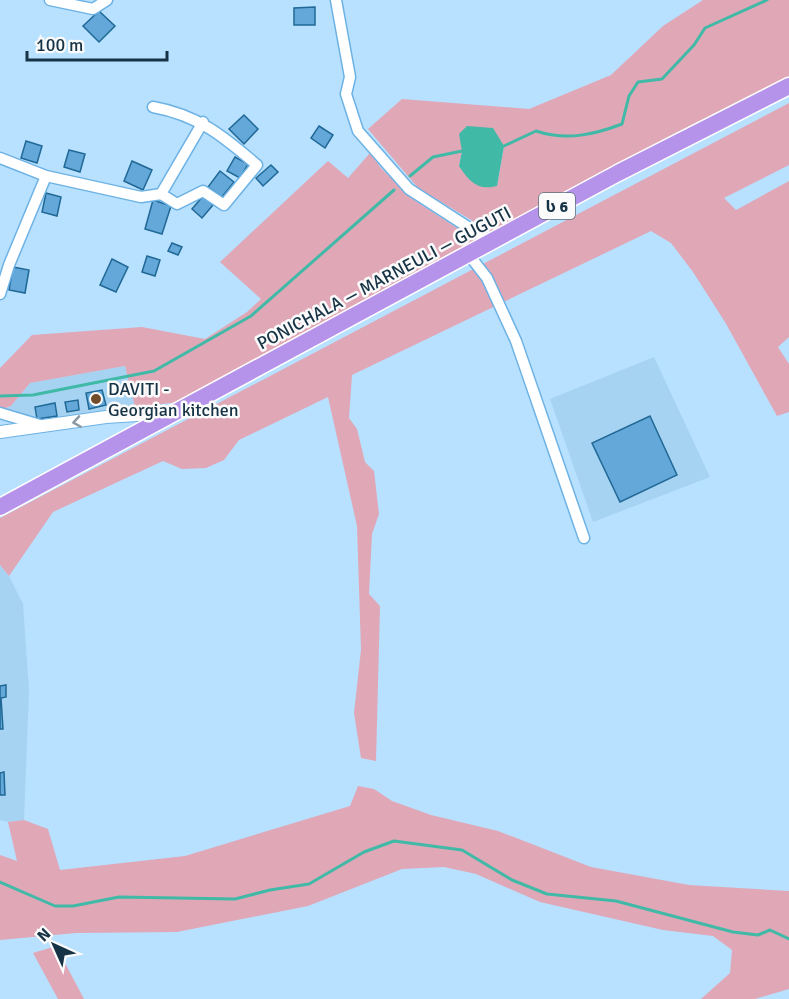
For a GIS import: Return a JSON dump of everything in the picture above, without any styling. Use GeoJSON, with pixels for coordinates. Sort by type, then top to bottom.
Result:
{"type":"FeatureCollection","features":[{"type":"Feature","properties":{"kind":"highway","name":"PONICHALA — MARNEULI — GUGUTI"},"geometry":{"type":"LineString","coordinates":[[0,507],[618,173],[789,86]]}},
{"type":"Feature","properties":{"kind":"street"},"geometry":{"type":"LineString","coordinates":[[50,0],[93,9],[107,0]]}},
{"type":"Feature","properties":{"kind":"street"},"geometry":{"type":"LineString","coordinates":[[336,0],[350,77],[346,94],[358,131],[409,189],[491,243]]}},
{"type":"Feature","properties":{"kind":"street"},"geometry":{"type":"LineString","coordinates":[[0,158],[46,176],[141,197],[161,194],[177,204],[202,191],[224,205],[257,165],[203,122],[174,111],[153,107]]}},
{"type":"Feature","properties":{"kind":"street"},"geometry":{"type":"LineString","coordinates":[[161,194],[203,122]]}},
{"type":"Feature","properties":{"kind":"street"},"geometry":{"type":"LineString","coordinates":[[0,294],[4,264],[46,176]]}},
{"type":"Feature","properties":{"kind":"street"},"geometry":{"type":"LineString","coordinates":[[469,255],[487,278],[516,341],[584,538]]}},
{"type":"Feature","properties":{"kind":"street"},"geometry":{"type":"LineString","coordinates":[[0,432],[106,417],[177,412]]}},
{"type":"Feature","properties":{"kind":"street"},"geometry":{"type":"LineString","coordinates":[[0,413],[45,427]]}},
{"type":"Feature","properties":{"kind":"shaded area"},"geometry":{"type":"Polygon","coordinates":[[[703,0],[789,0],[789,76],[668,137],[491,232],[418,188],[368,129],[402,99],[529,109],[611,75],[663,26],[703,0]],[[504,146],[462,151],[459,166],[497,186],[504,146]]]}},
{"type":"Feature","properties":{"kind":"shaded area"},"geometry":{"type":"Polygon","coordinates":[[[789,103],[789,165],[724,198],[736,210],[789,181],[789,337],[778,347],[789,364],[789,412],[777,416],[725,322],[693,272],[671,243],[651,231],[352,375],[349,418],[357,429],[365,462],[374,471],[379,514],[372,534],[369,594],[380,606],[376,761],[361,758],[354,713],[361,650],[357,526],[328,397],[239,440],[224,460],[206,468],[182,469],[163,461],[53,512],[9,576],[0,565],[0,518],[789,103]]]}},
{"type":"Feature","properties":{"kind":"shaded area"},"geometry":{"type":"Polygon","coordinates":[[[467,126],[493,128],[504,146],[497,186],[484,187],[474,184],[459,166],[462,151],[459,134],[467,126]]]}},
{"type":"Feature","properties":{"kind":"shaded area"},"geometry":{"type":"Polygon","coordinates":[[[370,153],[381,168],[411,198],[477,241],[180,402],[135,407],[125,366],[30,383],[11,406],[0,410],[0,368],[32,335],[142,327],[205,339],[247,312],[261,299],[220,262],[328,161],[348,178],[370,153]]]}},
{"type":"Feature","properties":{"kind":"shaded area"},"geometry":{"type":"Polygon","coordinates":[[[654,357],[710,477],[593,522],[550,399],[654,357]]]}},
{"type":"Feature","properties":{"kind":"shaded area"},"geometry":{"type":"Polygon","coordinates":[[[125,366],[135,407],[44,423],[4,409],[11,406],[30,383],[125,366]]]}},
{"type":"Feature","properties":{"kind":"shaded area"},"geometry":{"type":"Polygon","coordinates":[[[0,565],[9,576],[23,604],[29,691],[24,820],[8,822],[0,820],[0,565]]]}},
{"type":"Feature","properties":{"kind":"shaded area"},"geometry":{"type":"Polygon","coordinates":[[[358,786],[374,789],[392,801],[431,815],[498,831],[591,867],[689,885],[789,891],[789,989],[755,999],[701,999],[730,973],[732,950],[713,936],[663,930],[540,902],[476,874],[444,867],[402,869],[308,906],[177,932],[76,933],[0,940],[0,855],[17,861],[8,822],[24,820],[48,829],[60,870],[185,856],[350,806],[358,786]]]}},
{"type":"Feature","properties":{"kind":"shaded area"},"geometry":{"type":"Polygon","coordinates":[[[56,946],[84,999],[58,999],[33,953],[56,946]]]}},
{"type":"Feature","properties":{"kind":"building"},"geometry":{"type":"Polygon","coordinates":[[[315,7],[315,25],[294,25],[294,8],[315,7]]]}},
{"type":"Feature","properties":{"kind":"building"},"geometry":{"type":"Polygon","coordinates":[[[99,11],[115,26],[99,42],[83,26],[99,11]]]}},
{"type":"Feature","properties":{"kind":"building"},"geometry":{"type":"Polygon","coordinates":[[[244,115],[258,129],[244,144],[229,129],[244,115]]]}},
{"type":"Feature","properties":{"kind":"building"},"geometry":{"type":"Polygon","coordinates":[[[319,126],[333,135],[325,148],[311,138],[319,126]]]}},
{"type":"Feature","properties":{"kind":"building"},"geometry":{"type":"Polygon","coordinates":[[[26,141],[42,146],[37,163],[21,158],[26,141]]]}},
{"type":"Feature","properties":{"kind":"building"},"geometry":{"type":"Polygon","coordinates":[[[69,150],[85,154],[80,172],[64,167],[69,150]]]}},
{"type":"Feature","properties":{"kind":"building"},"geometry":{"type":"Polygon","coordinates":[[[235,157],[248,164],[240,178],[227,171],[235,157]]]}},
{"type":"Feature","properties":{"kind":"building"},"geometry":{"type":"Polygon","coordinates":[[[132,161],[152,170],[143,190],[124,181],[132,161]]]}},
{"type":"Feature","properties":{"kind":"building"},"geometry":{"type":"Polygon","coordinates":[[[271,165],[278,172],[263,186],[256,178],[271,165]]]}},
{"type":"Feature","properties":{"kind":"building"},"geometry":{"type":"Polygon","coordinates":[[[220,171],[234,182],[222,197],[208,187],[220,171]]]}},
{"type":"Feature","properties":{"kind":"building"},"geometry":{"type":"Polygon","coordinates":[[[46,193],[61,197],[57,216],[42,212],[46,193]]]}},
{"type":"Feature","properties":{"kind":"building"},"geometry":{"type":"Polygon","coordinates":[[[203,196],[213,205],[202,218],[192,209],[203,196]]]}},
{"type":"Feature","properties":{"kind":"building"},"geometry":{"type":"Polygon","coordinates":[[[153,200],[171,206],[162,234],[145,229],[153,200]]]}},
{"type":"Feature","properties":{"kind":"building"},"geometry":{"type":"Polygon","coordinates":[[[172,243],[182,247],[178,255],[168,251],[172,243]]]}},
{"type":"Feature","properties":{"kind":"building"},"geometry":{"type":"Polygon","coordinates":[[[147,256],[160,260],[155,276],[142,272],[147,256]]]}},
{"type":"Feature","properties":{"kind":"building"},"geometry":{"type":"Polygon","coordinates":[[[112,259],[128,267],[116,292],[100,285],[112,259]]]}},
{"type":"Feature","properties":{"kind":"building"},"geometry":{"type":"Polygon","coordinates":[[[13,267],[29,270],[25,293],[9,290],[13,267]]]}},
{"type":"Feature","properties":{"kind":"building","name":"DAVITI - Georgian kitchen"},"geometry":{"type":"Polygon","coordinates":[[[102,390],[106,405],[89,409],[86,393],[102,390]]]}},
{"type":"Feature","properties":{"kind":"building"},"geometry":{"type":"Polygon","coordinates":[[[78,400],[79,410],[67,412],[65,402],[78,400]]]}},
{"type":"Feature","properties":{"kind":"building"},"geometry":{"type":"Polygon","coordinates":[[[55,403],[57,416],[37,419],[35,407],[55,403]]]}},
{"type":"Feature","properties":{"kind":"building"},"geometry":{"type":"Polygon","coordinates":[[[650,416],[677,475],[620,502],[592,443],[650,416]]]}},
{"type":"Feature","properties":{"kind":"building"},"geometry":{"type":"Polygon","coordinates":[[[6,685],[6,697],[1,698],[3,729],[0,729],[0,686],[6,685]]]}},
{"type":"Feature","properties":{"kind":"building"},"geometry":{"type":"Polygon","coordinates":[[[4,772],[5,795],[0,795],[0,773],[4,772]]]}},
{"type":"Feature","properties":{"kind":"waterway"},"geometry":{"type":"LineString","coordinates":[[504,146],[536,131],[569,136],[601,131],[622,124],[629,96],[638,82],[662,79],[694,45],[705,28],[767,0]]}},
{"type":"Feature","properties":{"kind":"waterway"},"geometry":{"type":"LineString","coordinates":[[410,176],[433,157],[462,151]]}},
{"type":"Feature","properties":{"kind":"waterway"},"geometry":{"type":"LineString","coordinates":[[0,396],[33,395],[154,371],[251,316],[394,190]]}},
{"type":"Feature","properties":{"kind":"waterway"},"geometry":{"type":"LineString","coordinates":[[0,882],[55,906],[73,906],[119,897],[235,899],[270,890],[309,884],[364,852],[394,841],[462,850],[512,880],[547,894],[616,901],[733,932],[758,935],[770,930],[789,939]]}},
{"type":"Feature","properties":{"kind":"place","name":"DAVITI - Georgian kitchen"},"geometry":{"type":"Point","coordinates":[96,399]}}]}
